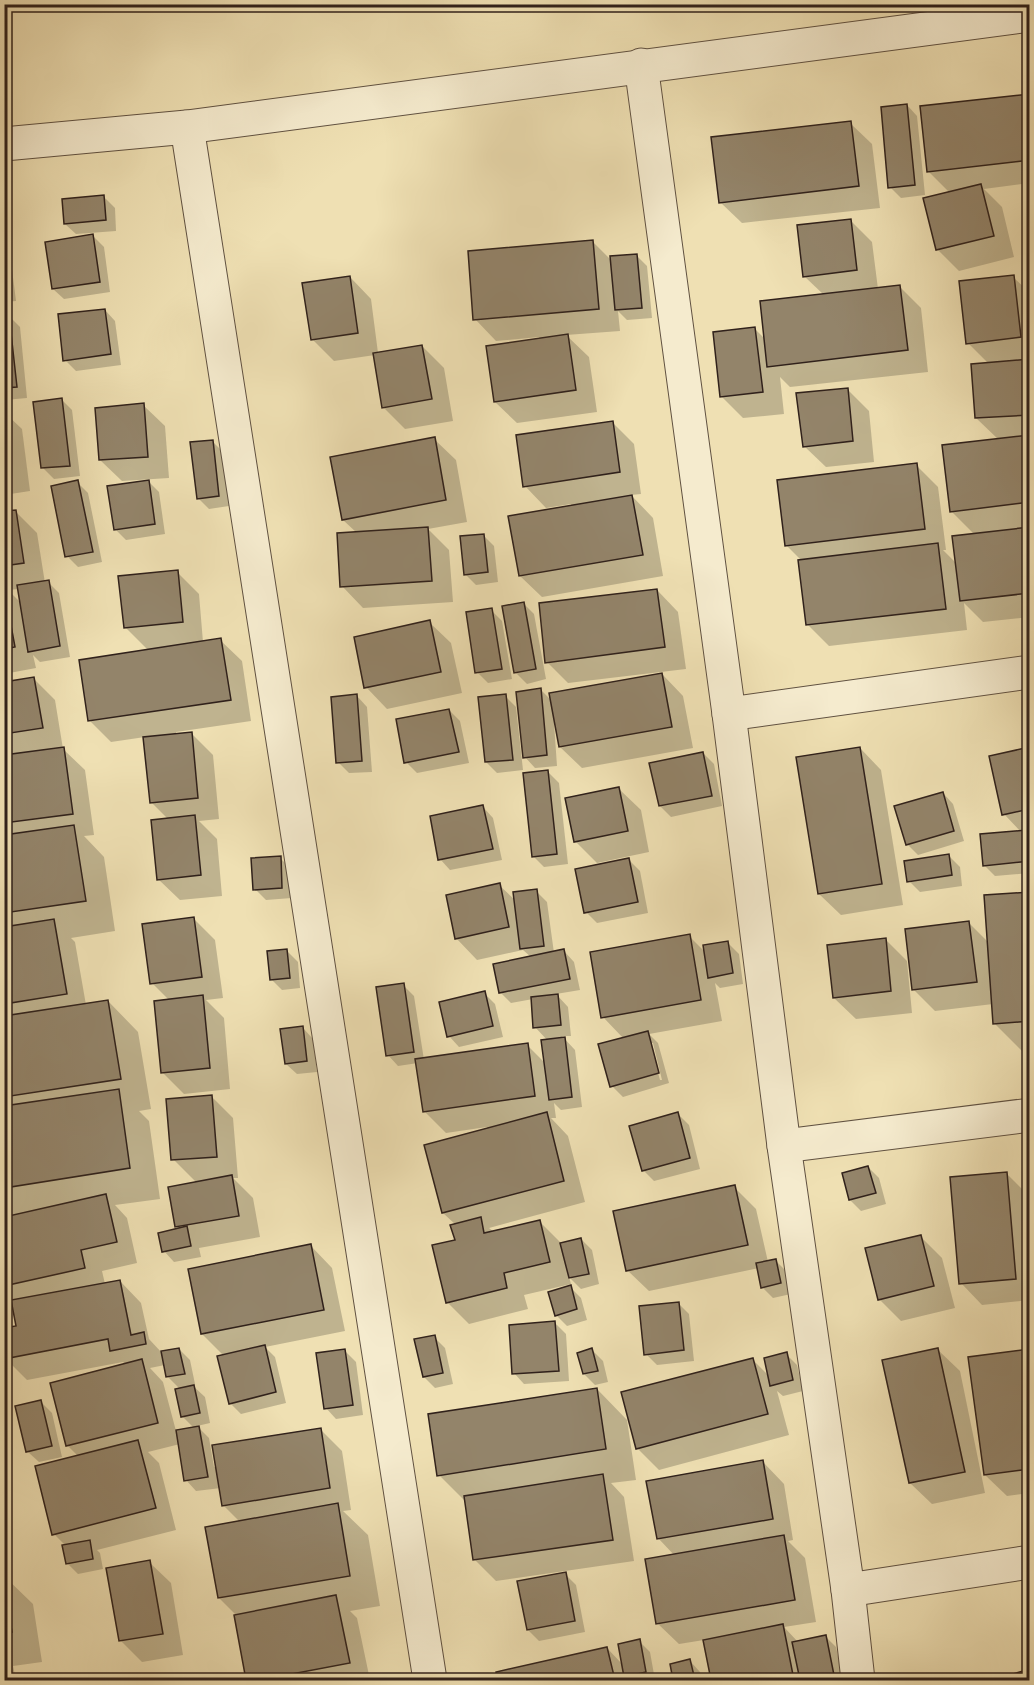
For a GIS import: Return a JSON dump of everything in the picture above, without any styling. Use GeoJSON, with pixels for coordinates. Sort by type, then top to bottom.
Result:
{"type":"FeatureCollection","features":[{"type":"Feature","properties":{"kind":"street"},"geometry":{"type":"LineString","coordinates":[[4,144],[187,127],[1029,15]]}},
{"type":"Feature","properties":{"kind":"street"},"geometry":{"type":"LineString","coordinates":[[641,65],[729,714],[784,1146],[848,1590],[858,1680]]}},
{"type":"Feature","properties":{"kind":"street"},"geometry":{"type":"LineString","coordinates":[[187,127],[430,1680]]}},
{"type":"Feature","properties":{"kind":"street"},"geometry":{"type":"LineString","coordinates":[[729,714],[1029,672]]}},
{"type":"Feature","properties":{"kind":"street"},"geometry":{"type":"LineString","coordinates":[[784,1146],[1029,1115]]}},
{"type":"Feature","properties":{"kind":"street"},"geometry":{"type":"LineString","coordinates":[[848,1590],[1029,1562]]}},
{"type":"Feature","properties":{"kind":"building"},"geometry":{"type":"Polygon","coordinates":[[[1030,94],[1030,160],[927,172],[920,106],[1030,94]]]}},
{"type":"Feature","properties":{"kind":"building"},"geometry":{"type":"Polygon","coordinates":[[[907,104],[915,185],[888,188],[881,107],[907,104]]]}},
{"type":"Feature","properties":{"kind":"building"},"geometry":{"type":"Polygon","coordinates":[[[851,121],[859,186],[719,203],[711,137],[851,121]]]}},
{"type":"Feature","properties":{"kind":"building"},"geometry":{"type":"Polygon","coordinates":[[[981,184],[994,236],[936,250],[923,198],[981,184]]]}},
{"type":"Feature","properties":{"kind":"building"},"geometry":{"type":"Polygon","coordinates":[[[104,195],[106,220],[64,224],[62,199],[104,195]]]}},
{"type":"Feature","properties":{"kind":"building"},"geometry":{"type":"Polygon","coordinates":[[[851,219],[857,270],[803,277],[797,225],[851,219]]]}},
{"type":"Feature","properties":{"kind":"building"},"geometry":{"type":"Polygon","coordinates":[[[93,234],[100,282],[52,289],[45,242],[93,234]]]}},
{"type":"Feature","properties":{"kind":"building"},"geometry":{"type":"Polygon","coordinates":[[[593,240],[599,309],[473,320],[468,251],[593,240]]]}},
{"type":"Feature","properties":{"kind":"building"},"geometry":{"type":"Polygon","coordinates":[[[637,254],[642,308],[615,310],[610,256],[637,254]]]}},
{"type":"Feature","properties":{"kind":"building"},"geometry":{"type":"Polygon","coordinates":[[[1014,275],[1021,337],[966,344],[959,281],[1014,275]]]}},
{"type":"Feature","properties":{"kind":"building"},"geometry":{"type":"Polygon","coordinates":[[[350,276],[358,333],[311,340],[302,283],[350,276]]]}},
{"type":"Feature","properties":{"kind":"building"},"geometry":{"type":"Polygon","coordinates":[[[900,285],[908,350],[767,367],[760,301],[900,285]]]}},
{"type":"Feature","properties":{"kind":"building"},"geometry":{"type":"Polygon","coordinates":[[[105,309],[111,354],[63,361],[58,314],[105,309]]]}},
{"type":"Feature","properties":{"kind":"building"},"geometry":{"type":"Polygon","coordinates":[[[4,315],[9,315],[17,387],[4,388],[4,315]]]}},
{"type":"Feature","properties":{"kind":"building"},"geometry":{"type":"Polygon","coordinates":[[[755,327],[763,392],[720,397],[713,332],[755,327]]]}},
{"type":"Feature","properties":{"kind":"building"},"geometry":{"type":"Polygon","coordinates":[[[568,334],[576,390],[494,402],[486,346],[568,334]]]}},
{"type":"Feature","properties":{"kind":"building"},"geometry":{"type":"Polygon","coordinates":[[[422,345],[432,399],[382,408],[373,353],[422,345]]]}},
{"type":"Feature","properties":{"kind":"building"},"geometry":{"type":"Polygon","coordinates":[[[1030,359],[1030,415],[975,418],[971,364],[1030,359]]]}},
{"type":"Feature","properties":{"kind":"building"},"geometry":{"type":"Polygon","coordinates":[[[848,388],[853,441],[803,447],[796,393],[848,388]]]}},
{"type":"Feature","properties":{"kind":"building"},"geometry":{"type":"Polygon","coordinates":[[[62,398],[70,466],[41,468],[33,402],[62,398]]]}},
{"type":"Feature","properties":{"kind":"building"},"geometry":{"type":"Polygon","coordinates":[[[144,403],[148,457],[99,460],[95,408],[144,403]]]}},
{"type":"Feature","properties":{"kind":"building"},"geometry":{"type":"Polygon","coordinates":[[[613,421],[620,472],[523,487],[516,435],[613,421]]]}},
{"type":"Feature","properties":{"kind":"building"},"geometry":{"type":"Polygon","coordinates":[[[4,433],[10,470],[4,471],[4,433]]]}},
{"type":"Feature","properties":{"kind":"building"},"geometry":{"type":"Polygon","coordinates":[[[1030,435],[1030,502],[950,512],[942,445],[1030,435]]]}},
{"type":"Feature","properties":{"kind":"building"},"geometry":{"type":"Polygon","coordinates":[[[435,437],[446,500],[342,520],[330,457],[435,437]]]}},
{"type":"Feature","properties":{"kind":"building"},"geometry":{"type":"Polygon","coordinates":[[[213,440],[219,496],[197,499],[190,442],[213,440]]]}},
{"type":"Feature","properties":{"kind":"building"},"geometry":{"type":"Polygon","coordinates":[[[917,463],[925,529],[785,546],[777,480],[917,463]]]}},
{"type":"Feature","properties":{"kind":"building"},"geometry":{"type":"Polygon","coordinates":[[[78,480],[93,552],[65,557],[51,486],[78,480]]]}},
{"type":"Feature","properties":{"kind":"building"},"geometry":{"type":"Polygon","coordinates":[[[149,480],[155,524],[114,530],[107,486],[149,480]]]}},
{"type":"Feature","properties":{"kind":"building"},"geometry":{"type":"Polygon","coordinates":[[[632,495],[643,555],[519,576],[508,516],[632,495]]]}},
{"type":"Feature","properties":{"kind":"building"},"geometry":{"type":"Polygon","coordinates":[[[16,510],[24,563],[4,566],[4,511],[16,510]]]}},
{"type":"Feature","properties":{"kind":"building"},"geometry":{"type":"Polygon","coordinates":[[[428,527],[432,581],[340,587],[337,533],[428,527]]]}},
{"type":"Feature","properties":{"kind":"building"},"geometry":{"type":"Polygon","coordinates":[[[1030,527],[1030,593],[960,601],[952,536],[1030,527]]]}},
{"type":"Feature","properties":{"kind":"building"},"geometry":{"type":"Polygon","coordinates":[[[484,534],[488,572],[464,575],[460,536],[484,534]]]}},
{"type":"Feature","properties":{"kind":"building"},"geometry":{"type":"Polygon","coordinates":[[[938,543],[946,609],[806,625],[798,560],[938,543]]]}},
{"type":"Feature","properties":{"kind":"building"},"geometry":{"type":"Polygon","coordinates":[[[178,570],[183,622],[124,628],[118,576],[178,570]]]}},
{"type":"Feature","properties":{"kind":"building"},"geometry":{"type":"Polygon","coordinates":[[[49,580],[60,646],[28,652],[17,585],[49,580]]]}},
{"type":"Feature","properties":{"kind":"building"},"geometry":{"type":"Polygon","coordinates":[[[4,588],[15,647],[4,649],[4,588]]]}},
{"type":"Feature","properties":{"kind":"building"},"geometry":{"type":"Polygon","coordinates":[[[657,589],[665,647],[545,663],[539,603],[657,589]]]}},
{"type":"Feature","properties":{"kind":"building"},"geometry":{"type":"Polygon","coordinates":[[[524,602],[536,669],[514,673],[502,606],[524,602]]]}},
{"type":"Feature","properties":{"kind":"building"},"geometry":{"type":"Polygon","coordinates":[[[492,608],[502,669],[475,673],[466,612],[492,608]]]}},
{"type":"Feature","properties":{"kind":"building"},"geometry":{"type":"Polygon","coordinates":[[[430,620],[441,672],[364,688],[354,637],[430,620]]]}},
{"type":"Feature","properties":{"kind":"building"},"geometry":{"type":"Polygon","coordinates":[[[221,638],[231,700],[88,721],[79,660],[221,638]]]}},
{"type":"Feature","properties":{"kind":"building"},"geometry":{"type":"Polygon","coordinates":[[[662,673],[672,727],[559,747],[549,693],[662,673]]]}},
{"type":"Feature","properties":{"kind":"building"},"geometry":{"type":"Polygon","coordinates":[[[34,677],[43,728],[4,734],[4,682],[34,677]]]}},
{"type":"Feature","properties":{"kind":"building"},"geometry":{"type":"Polygon","coordinates":[[[541,688],[547,755],[523,758],[516,692],[541,688]]]}},
{"type":"Feature","properties":{"kind":"building"},"geometry":{"type":"Polygon","coordinates":[[[357,694],[362,761],[336,763],[331,697],[357,694]]]}},
{"type":"Feature","properties":{"kind":"building"},"geometry":{"type":"Polygon","coordinates":[[[506,694],[513,760],[485,762],[478,697],[506,694]]]}},
{"type":"Feature","properties":{"kind":"building"},"geometry":{"type":"Polygon","coordinates":[[[449,709],[459,752],[404,763],[396,719],[449,709]]]}},
{"type":"Feature","properties":{"kind":"building"},"geometry":{"type":"Polygon","coordinates":[[[192,732],[198,798],[150,803],[143,737],[192,732]]]}},
{"type":"Feature","properties":{"kind":"building"},"geometry":{"type":"Polygon","coordinates":[[[64,747],[73,814],[4,823],[4,755],[64,747]]]}},
{"type":"Feature","properties":{"kind":"building"},"geometry":{"type":"Polygon","coordinates":[[[860,747],[882,884],[818,894],[796,757],[860,747]]]}},
{"type":"Feature","properties":{"kind":"building"},"geometry":{"type":"Polygon","coordinates":[[[1030,747],[1030,809],[1002,815],[989,756],[1030,747]]]}},
{"type":"Feature","properties":{"kind":"building"},"geometry":{"type":"Polygon","coordinates":[[[703,752],[712,796],[659,806],[649,763],[703,752]]]}},
{"type":"Feature","properties":{"kind":"building"},"geometry":{"type":"Polygon","coordinates":[[[548,770],[557,854],[532,857],[523,773],[548,770]]]}},
{"type":"Feature","properties":{"kind":"building"},"geometry":{"type":"Polygon","coordinates":[[[619,787],[628,831],[574,842],[565,798],[619,787]]]}},
{"type":"Feature","properties":{"kind":"building"},"geometry":{"type":"Polygon","coordinates":[[[943,792],[954,831],[906,845],[894,806],[943,792]]]}},
{"type":"Feature","properties":{"kind":"building"},"geometry":{"type":"Polygon","coordinates":[[[483,805],[493,849],[438,860],[430,816],[483,805]]]}},
{"type":"Feature","properties":{"kind":"building"},"geometry":{"type":"Polygon","coordinates":[[[195,815],[201,875],[157,880],[151,820],[195,815]]]}},
{"type":"Feature","properties":{"kind":"building"},"geometry":{"type":"Polygon","coordinates":[[[74,825],[86,901],[4,913],[4,835],[74,825]]]}},
{"type":"Feature","properties":{"kind":"building"},"geometry":{"type":"Polygon","coordinates":[[[1027,830],[1030,861],[983,866],[980,834],[1027,830]]]}},
{"type":"Feature","properties":{"kind":"building"},"geometry":{"type":"Polygon","coordinates":[[[949,854],[952,875],[907,882],[904,861],[949,854]]]}},
{"type":"Feature","properties":{"kind":"building"},"geometry":{"type":"Polygon","coordinates":[[[281,856],[282,888],[253,890],[251,858],[281,856]]]}},
{"type":"Feature","properties":{"kind":"building"},"geometry":{"type":"Polygon","coordinates":[[[629,858],[638,902],[584,913],[575,869],[629,858]]]}},
{"type":"Feature","properties":{"kind":"building"},"geometry":{"type":"Polygon","coordinates":[[[500,883],[509,927],[455,939],[446,895],[500,883]]]}},
{"type":"Feature","properties":{"kind":"building"},"geometry":{"type":"Polygon","coordinates":[[[537,889],[544,946],[520,949],[513,892],[537,889]]]}},
{"type":"Feature","properties":{"kind":"building"},"geometry":{"type":"Polygon","coordinates":[[[1030,892],[1030,1021],[993,1024],[984,895],[1030,892]]]}},
{"type":"Feature","properties":{"kind":"building"},"geometry":{"type":"Polygon","coordinates":[[[194,917],[202,977],[150,984],[142,924],[194,917]]]}},
{"type":"Feature","properties":{"kind":"building"},"geometry":{"type":"Polygon","coordinates":[[[54,919],[67,994],[4,1004],[4,927],[54,919]]]}},
{"type":"Feature","properties":{"kind":"building"},"geometry":{"type":"Polygon","coordinates":[[[969,921],[977,982],[912,990],[905,929],[969,921]]]}},
{"type":"Feature","properties":{"kind":"building"},"geometry":{"type":"Polygon","coordinates":[[[690,934],[701,1000],[601,1018],[590,952],[690,934]]]}},
{"type":"Feature","properties":{"kind":"building"},"geometry":{"type":"Polygon","coordinates":[[[886,938],[891,991],[833,998],[827,945],[886,938]]]}},
{"type":"Feature","properties":{"kind":"building"},"geometry":{"type":"Polygon","coordinates":[[[728,941],[733,973],[708,978],[703,945],[728,941]]]}},
{"type":"Feature","properties":{"kind":"building"},"geometry":{"type":"Polygon","coordinates":[[[287,949],[290,978],[270,980],[267,951],[287,949]]]}},
{"type":"Feature","properties":{"kind":"building"},"geometry":{"type":"Polygon","coordinates":[[[564,949],[570,979],[499,993],[493,964],[564,949]]]}},
{"type":"Feature","properties":{"kind":"building"},"geometry":{"type":"Polygon","coordinates":[[[404,983],[414,1052],[386,1056],[376,987],[404,983]]]}},
{"type":"Feature","properties":{"kind":"building"},"geometry":{"type":"Polygon","coordinates":[[[485,991],[493,1026],[447,1037],[439,1002],[485,991]]]}},
{"type":"Feature","properties":{"kind":"building"},"geometry":{"type":"Polygon","coordinates":[[[558,994],[561,1025],[533,1028],[531,997],[558,994]]]}},
{"type":"Feature","properties":{"kind":"building"},"geometry":{"type":"Polygon","coordinates":[[[203,995],[210,1068],[161,1073],[154,1001],[203,995]]]}},
{"type":"Feature","properties":{"kind":"building"},"geometry":{"type":"Polygon","coordinates":[[[108,1000],[121,1079],[4,1097],[4,1016],[108,1000]]]}},
{"type":"Feature","properties":{"kind":"building"},"geometry":{"type":"Polygon","coordinates":[[[303,1026],[307,1061],[285,1064],[280,1029],[303,1026]]]}},
{"type":"Feature","properties":{"kind":"building"},"geometry":{"type":"Polygon","coordinates":[[[648,1031],[659,1073],[610,1087],[598,1044],[648,1031]]]}},
{"type":"Feature","properties":{"kind":"building"},"geometry":{"type":"Polygon","coordinates":[[[565,1037],[572,1097],[549,1100],[541,1040],[565,1037]]]}},
{"type":"Feature","properties":{"kind":"building"},"geometry":{"type":"Polygon","coordinates":[[[528,1043],[535,1096],[423,1112],[415,1059],[528,1043]]]}},
{"type":"Feature","properties":{"kind":"building"},"geometry":{"type":"Polygon","coordinates":[[[119,1089],[130,1168],[4,1188],[4,1106],[119,1089]]]}},
{"type":"Feature","properties":{"kind":"building"},"geometry":{"type":"Polygon","coordinates":[[[212,1095],[217,1157],[171,1160],[166,1099],[212,1095]]]}},
{"type":"Feature","properties":{"kind":"building"},"geometry":{"type":"Polygon","coordinates":[[[547,1112],[564,1181],[442,1213],[424,1145],[547,1112]]]}},
{"type":"Feature","properties":{"kind":"building"},"geometry":{"type":"Polygon","coordinates":[[[678,1112],[690,1158],[642,1171],[629,1126],[678,1112]]]}},
{"type":"Feature","properties":{"kind":"building"},"geometry":{"type":"Polygon","coordinates":[[[868,1166],[876,1193],[849,1200],[842,1173],[868,1166]]]}},
{"type":"Feature","properties":{"kind":"building"},"geometry":{"type":"Polygon","coordinates":[[[1007,1172],[1016,1279],[959,1284],[950,1177],[1007,1172]]]}},
{"type":"Feature","properties":{"kind":"building"},"geometry":{"type":"Polygon","coordinates":[[[232,1175],[239,1216],[175,1227],[168,1187],[232,1175]]]}},
{"type":"Feature","properties":{"kind":"building"},"geometry":{"type":"Polygon","coordinates":[[[735,1185],[748,1245],[626,1271],[613,1211],[735,1185]]]}},
{"type":"Feature","properties":{"kind":"building"},"geometry":{"type":"Polygon","coordinates":[[[106,1194],[117,1242],[81,1250],[85,1268],[4,1286],[4,1267],[11,1265],[4,1237],[4,1217],[106,1194]]]}},
{"type":"Feature","properties":{"kind":"building"},"geometry":{"type":"Polygon","coordinates":[[[481,1217],[484,1233],[540,1220],[550,1262],[504,1273],[507,1288],[446,1303],[432,1245],[455,1240],[450,1225],[481,1217]]]}},
{"type":"Feature","properties":{"kind":"building"},"geometry":{"type":"Polygon","coordinates":[[[187,1226],[191,1246],[162,1252],[158,1233],[187,1226]]]}},
{"type":"Feature","properties":{"kind":"building"},"geometry":{"type":"Polygon","coordinates":[[[921,1235],[934,1286],[878,1300],[865,1248],[921,1235]]]}},
{"type":"Feature","properties":{"kind":"building"},"geometry":{"type":"Polygon","coordinates":[[[581,1238],[589,1274],[569,1278],[560,1243],[581,1238]]]}},
{"type":"Feature","properties":{"kind":"building"},"geometry":{"type":"Polygon","coordinates":[[[311,1244],[324,1310],[201,1334],[188,1269],[311,1244]]]}},
{"type":"Feature","properties":{"kind":"building"},"geometry":{"type":"Polygon","coordinates":[[[776,1259],[781,1283],[761,1288],[756,1263],[776,1259]]]}},
{"type":"Feature","properties":{"kind":"building"},"geometry":{"type":"Polygon","coordinates":[[[120,1280],[131,1335],[144,1332],[146,1344],[110,1351],[108,1339],[4,1359],[4,1328],[16,1326],[11,1300],[120,1280]]]}},
{"type":"Feature","properties":{"kind":"building"},"geometry":{"type":"Polygon","coordinates":[[[571,1285],[577,1309],[555,1316],[548,1292],[571,1285]]]}},
{"type":"Feature","properties":{"kind":"building"},"geometry":{"type":"Polygon","coordinates":[[[679,1302],[684,1350],[644,1355],[639,1306],[679,1302]]]}},
{"type":"Feature","properties":{"kind":"building"},"geometry":{"type":"Polygon","coordinates":[[[555,1321],[559,1371],[512,1374],[509,1325],[555,1321]]]}},
{"type":"Feature","properties":{"kind":"building"},"geometry":{"type":"Polygon","coordinates":[[[435,1335],[443,1373],[423,1377],[414,1339],[435,1335]]]}},
{"type":"Feature","properties":{"kind":"building"},"geometry":{"type":"Polygon","coordinates":[[[265,1345],[276,1392],[229,1404],[217,1356],[265,1345]]]}},
{"type":"Feature","properties":{"kind":"building"},"geometry":{"type":"Polygon","coordinates":[[[179,1348],[185,1374],[166,1377],[161,1351],[179,1348]]]}},
{"type":"Feature","properties":{"kind":"building"},"geometry":{"type":"Polygon","coordinates":[[[592,1348],[598,1371],[583,1374],[577,1353],[592,1348]]]}},
{"type":"Feature","properties":{"kind":"building"},"geometry":{"type":"Polygon","coordinates":[[[938,1348],[965,1472],[909,1483],[882,1360],[938,1348]]]}},
{"type":"Feature","properties":{"kind":"building"},"geometry":{"type":"Polygon","coordinates":[[[345,1349],[353,1405],[324,1409],[316,1353],[345,1349]]]}},
{"type":"Feature","properties":{"kind":"building"},"geometry":{"type":"Polygon","coordinates":[[[1030,1349],[1030,1469],[984,1475],[968,1357],[1030,1349]]]}},
{"type":"Feature","properties":{"kind":"building"},"geometry":{"type":"Polygon","coordinates":[[[787,1352],[793,1380],[770,1386],[764,1358],[787,1352]]]}},
{"type":"Feature","properties":{"kind":"building"},"geometry":{"type":"Polygon","coordinates":[[[753,1358],[768,1414],[636,1449],[621,1392],[753,1358]]]}},
{"type":"Feature","properties":{"kind":"building"},"geometry":{"type":"Polygon","coordinates":[[[142,1359],[158,1423],[66,1446],[50,1383],[142,1359]]]}},
{"type":"Feature","properties":{"kind":"building"},"geometry":{"type":"Polygon","coordinates":[[[194,1385],[200,1413],[181,1417],[175,1389],[194,1385]]]}},
{"type":"Feature","properties":{"kind":"building"},"geometry":{"type":"Polygon","coordinates":[[[597,1388],[606,1449],[437,1476],[428,1414],[597,1388]]]}},
{"type":"Feature","properties":{"kind":"building"},"geometry":{"type":"Polygon","coordinates":[[[41,1400],[52,1446],[26,1452],[15,1406],[41,1400]]]}},
{"type":"Feature","properties":{"kind":"building"},"geometry":{"type":"Polygon","coordinates":[[[199,1426],[208,1477],[184,1481],[176,1430],[199,1426]]]}},
{"type":"Feature","properties":{"kind":"building"},"geometry":{"type":"Polygon","coordinates":[[[321,1428],[330,1488],[222,1506],[212,1445],[321,1428]]]}},
{"type":"Feature","properties":{"kind":"building"},"geometry":{"type":"Polygon","coordinates":[[[138,1440],[156,1508],[52,1535],[35,1466],[138,1440]]]}},
{"type":"Feature","properties":{"kind":"building"},"geometry":{"type":"Polygon","coordinates":[[[763,1460],[773,1519],[657,1539],[646,1481],[763,1460]]]}},
{"type":"Feature","properties":{"kind":"building"},"geometry":{"type":"Polygon","coordinates":[[[603,1474],[613,1540],[473,1560],[464,1496],[603,1474]]]}},
{"type":"Feature","properties":{"kind":"building"},"geometry":{"type":"Polygon","coordinates":[[[338,1503],[350,1576],[218,1598],[205,1527],[338,1503]]]}},
{"type":"Feature","properties":{"kind":"building"},"geometry":{"type":"Polygon","coordinates":[[[784,1535],[795,1600],[656,1624],[645,1559],[784,1535]]]}},
{"type":"Feature","properties":{"kind":"building"},"geometry":{"type":"Polygon","coordinates":[[[90,1540],[93,1559],[66,1564],[62,1545],[90,1540]]]}},
{"type":"Feature","properties":{"kind":"building"},"geometry":{"type":"Polygon","coordinates":[[[150,1560],[163,1634],[119,1641],[106,1568],[150,1560]]]}},
{"type":"Feature","properties":{"kind":"building"},"geometry":{"type":"Polygon","coordinates":[[[566,1572],[575,1621],[527,1630],[517,1581],[566,1572]]]}},
{"type":"Feature","properties":{"kind":"building"},"geometry":{"type":"Polygon","coordinates":[[[4,1584],[12,1632],[4,1633],[4,1584]]]}},
{"type":"Feature","properties":{"kind":"building"},"geometry":{"type":"Polygon","coordinates":[[[336,1595],[350,1663],[260,1680],[246,1680],[234,1615],[336,1595]]]}},
{"type":"Feature","properties":{"kind":"building"},"geometry":{"type":"Polygon","coordinates":[[[783,1624],[794,1680],[711,1680],[703,1640],[783,1624]]]}},
{"type":"Feature","properties":{"kind":"building"},"geometry":{"type":"Polygon","coordinates":[[[826,1635],[835,1680],[800,1680],[792,1642],[826,1635]]]}},
{"type":"Feature","properties":{"kind":"building"},"geometry":{"type":"Polygon","coordinates":[[[640,1639],[646,1672],[624,1677],[618,1644],[640,1639]]]}},
{"type":"Feature","properties":{"kind":"building"},"geometry":{"type":"Polygon","coordinates":[[[607,1647],[615,1680],[498,1680],[496,1672],[607,1647]]]}},
{"type":"Feature","properties":{"kind":"building"},"geometry":{"type":"Polygon","coordinates":[[[690,1659],[695,1680],[673,1680],[670,1664],[690,1659]]]}},
{"type":"Feature","properties":{"kind":"building"},"geometry":{"type":"Polygon","coordinates":[[[1030,1669],[1030,1680],[1007,1680],[1006,1676],[1030,1669]]]}}]}
